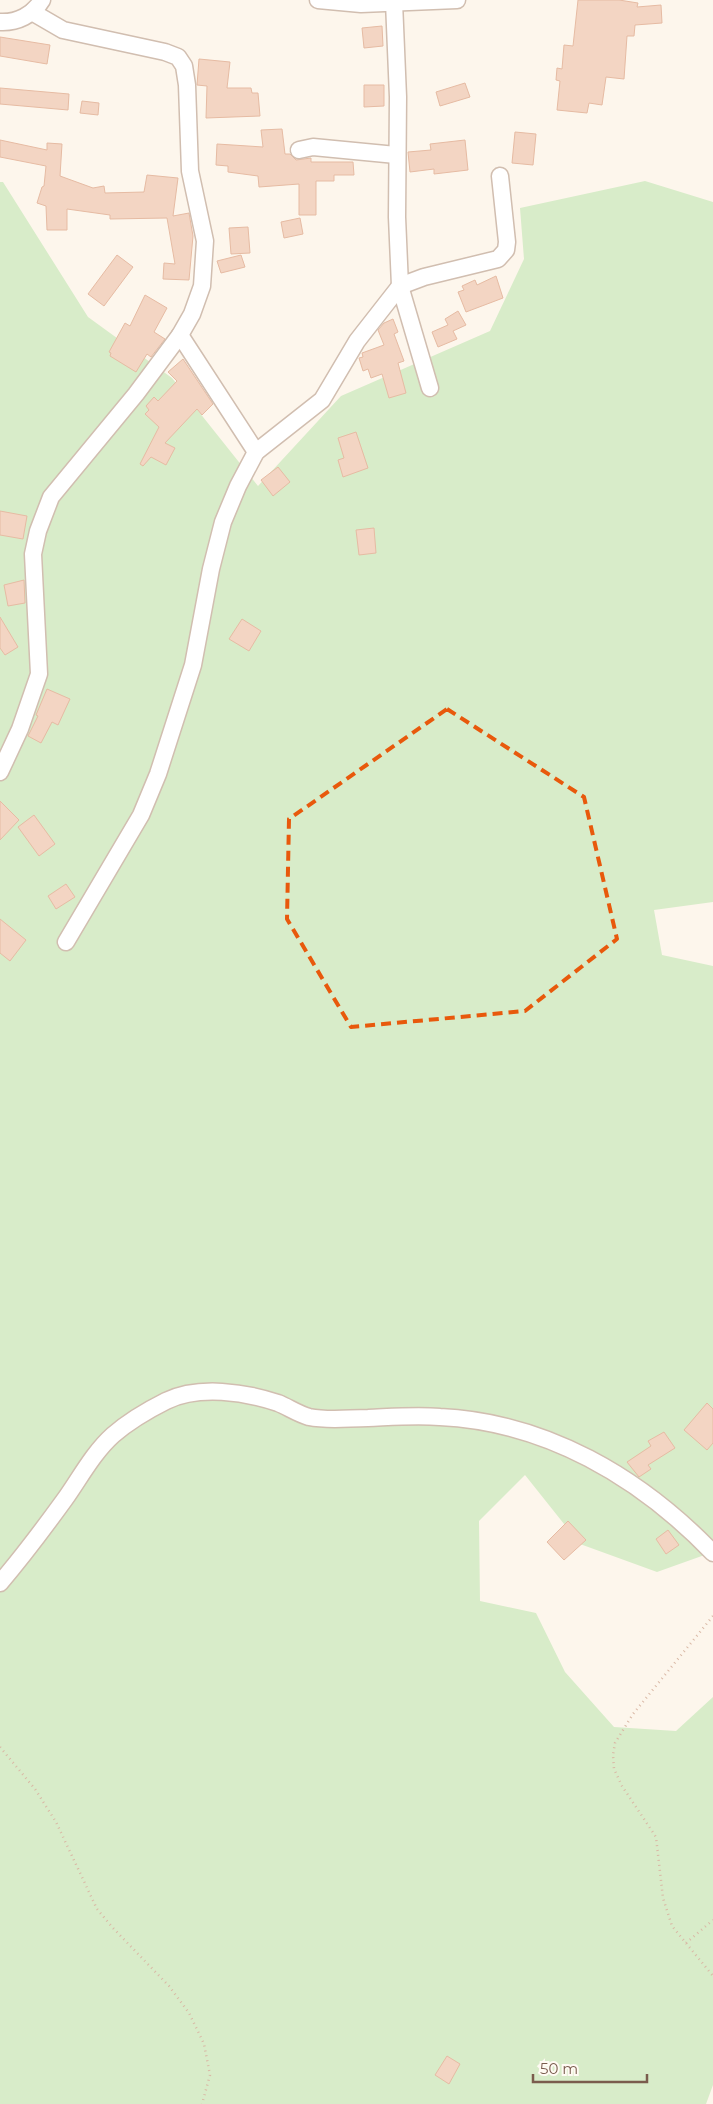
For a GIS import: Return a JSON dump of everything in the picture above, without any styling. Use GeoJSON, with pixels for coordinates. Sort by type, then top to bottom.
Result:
{"type":"FeatureCollection","features":[{"type":"Feature","properties":{"kind":"street"},"geometry":{"type":"LineString","coordinates":[[318,0],[361,4],[457,0]]}},
{"type":"Feature","properties":{"kind":"street"},"geometry":{"type":"LineString","coordinates":[[394,2],[398,97],[396,156],[400,286],[430,388]]}},
{"type":"Feature","properties":{"kind":"street"},"geometry":{"type":"LineString","coordinates":[[0,22],[17,21],[37,6],[63,30],[165,52],[178,57],[184,66],[187,84],[190,171],[205,241],[202,286],[192,314],[180,335],[136,394],[51,497],[38,531],[33,554],[39,674],[20,729],[0,772]]}},
{"type":"Feature","properties":{"kind":"street"},"geometry":{"type":"LineString","coordinates":[[299,150],[313,147],[396,156]]}},
{"type":"Feature","properties":{"kind":"street"},"geometry":{"type":"LineString","coordinates":[[66,942],[141,815],[158,774],[193,665],[211,569],[223,522],[238,486],[256,452],[322,400],[357,341],[400,286],[439,272],[498,259],[503,255],[507,242],[500,176]]}},
{"type":"Feature","properties":{"kind":"street"},"geometry":{"type":"LineString","coordinates":[[180,335],[256,452]]}},
{"type":"Feature","properties":{"kind":"street"},"geometry":{"type":"LineString","coordinates":[[0,1583],[40,1534],[99,1450],[112,1436],[168,1400],[193,1393],[252,1395],[317,1418],[334,1420],[440,1417],[504,1425],[547,1438],[592,1458],[640,1490],[694,1533],[713,1553]]}},
{"type":"Feature","properties":{"kind":"path"},"geometry":{"type":"LineString","coordinates":[[713,1616],[634,1714],[615,1743],[612,1756],[614,1769],[622,1786],[656,1836],[663,1898],[672,1926],[713,1976]]}},
{"type":"Feature","properties":{"kind":"path"},"geometry":{"type":"LineString","coordinates":[[0,1747],[35,1789],[56,1822],[97,1909],[169,1986],[189,2013],[204,2044],[210,2075],[202,2104]]}},
{"type":"Feature","properties":{"kind":"path"},"geometry":{"type":"LineString","coordinates":[[686,1943],[713,1920]]}},
{"type":"Feature","properties":{"kind":"highlighted area"},"geometry":{"type":"Polygon","coordinates":[[[447,709],[584,797],[617,939],[525,1011],[351,1027],[287,919],[289,819],[447,709]]]}},
{"type":"Feature","properties":{"kind":"green space"},"geometry":{"type":"Polygon","coordinates":[[[645,181],[713,202],[713,902],[654,910],[662,955],[713,966],[713,1552],[657,1572],[580,1544],[525,1475],[479,1521],[480,1601],[536,1613],[565,1672],[614,1727],[676,1731],[713,1697],[713,2085],[706,2104],[0,2104],[0,182],[3,182],[88,317],[172,378],[258,486],[341,396],[490,331],[524,259],[520,208],[645,181]]]}},
{"type":"Feature","properties":{"kind":"building"},"geometry":{"type":"Polygon","coordinates":[[[578,0],[619,0],[638,3],[637,7],[661,5],[662,23],[635,25],[634,36],[627,36],[624,79],[606,77],[602,105],[589,103],[587,113],[557,110],[560,81],[556,80],[557,68],[562,69],[564,45],[573,46],[578,0]]]}},
{"type":"Feature","properties":{"kind":"building"},"geometry":{"type":"Polygon","coordinates":[[[382,26],[383,46],[364,48],[362,28],[382,26]]]}},
{"type":"Feature","properties":{"kind":"building"},"geometry":{"type":"Polygon","coordinates":[[[0,37],[50,45],[47,64],[0,56],[0,37]]]}},
{"type":"Feature","properties":{"kind":"building"},"geometry":{"type":"Polygon","coordinates":[[[199,59],[230,62],[227,88],[251,88],[252,93],[258,93],[260,116],[206,118],[207,86],[197,85],[199,59]]]}},
{"type":"Feature","properties":{"kind":"building"},"geometry":{"type":"Polygon","coordinates":[[[465,83],[470,97],[440,106],[436,92],[465,83]]]}},
{"type":"Feature","properties":{"kind":"building"},"geometry":{"type":"Polygon","coordinates":[[[364,85],[384,85],[384,106],[364,107],[364,85]]]}},
{"type":"Feature","properties":{"kind":"building"},"geometry":{"type":"Polygon","coordinates":[[[0,88],[69,94],[68,110],[0,104],[0,88]]]}},
{"type":"Feature","properties":{"kind":"building"},"geometry":{"type":"Polygon","coordinates":[[[82,101],[99,103],[98,115],[80,113],[82,101]]]}},
{"type":"Feature","properties":{"kind":"building"},"geometry":{"type":"Polygon","coordinates":[[[282,129],[285,154],[290,154],[296,160],[311,158],[311,162],[353,162],[354,175],[334,175],[334,181],[316,181],[316,215],[299,215],[299,184],[259,187],[258,176],[228,172],[228,166],[216,165],[217,144],[263,147],[261,130],[282,129]]]}},
{"type":"Feature","properties":{"kind":"building"},"geometry":{"type":"Polygon","coordinates":[[[515,132],[536,134],[533,165],[512,163],[515,132]]]}},
{"type":"Feature","properties":{"kind":"building"},"geometry":{"type":"Polygon","coordinates":[[[0,140],[47,150],[47,143],[62,144],[60,176],[93,188],[104,186],[105,193],[144,192],[147,175],[178,178],[173,216],[189,213],[193,236],[189,280],[163,279],[164,263],[175,264],[167,218],[110,219],[110,215],[67,209],[67,230],[47,230],[46,206],[37,203],[44,186],[46,166],[0,157],[0,140]]]}},
{"type":"Feature","properties":{"kind":"building"},"geometry":{"type":"Polygon","coordinates":[[[465,140],[468,170],[434,174],[434,169],[410,172],[408,152],[431,150],[430,144],[465,140]]]}},
{"type":"Feature","properties":{"kind":"building"},"geometry":{"type":"Polygon","coordinates":[[[300,218],[303,234],[284,238],[281,222],[300,218]]]}},
{"type":"Feature","properties":{"kind":"building"},"geometry":{"type":"Polygon","coordinates":[[[248,227],[250,253],[231,254],[229,228],[248,227]]]}},
{"type":"Feature","properties":{"kind":"building"},"geometry":{"type":"Polygon","coordinates":[[[117,255],[133,267],[104,306],[88,294],[117,255]]]}},
{"type":"Feature","properties":{"kind":"building"},"geometry":{"type":"Polygon","coordinates":[[[241,255],[245,267],[221,273],[217,261],[241,255]]]}},
{"type":"Feature","properties":{"kind":"building"},"geometry":{"type":"Polygon","coordinates":[[[496,276],[503,298],[466,312],[458,292],[464,290],[462,286],[475,280],[477,285],[496,276]]]}},
{"type":"Feature","properties":{"kind":"building"},"geometry":{"type":"Polygon","coordinates":[[[145,295],[167,308],[154,332],[165,339],[151,357],[147,354],[136,372],[110,356],[111,353],[109,352],[125,323],[130,326],[145,295]]]}},
{"type":"Feature","properties":{"kind":"building"},"geometry":{"type":"Polygon","coordinates":[[[458,311],[466,325],[453,331],[457,339],[438,347],[432,332],[448,325],[445,319],[458,311]]]}},
{"type":"Feature","properties":{"kind":"building"},"geometry":{"type":"Polygon","coordinates":[[[393,319],[398,332],[394,334],[404,361],[398,363],[406,393],[389,398],[382,374],[371,378],[368,369],[363,371],[359,358],[363,357],[362,353],[384,345],[378,330],[384,323],[393,319]]]}},
{"type":"Feature","properties":{"kind":"building"},"geometry":{"type":"Polygon","coordinates":[[[183,359],[213,404],[202,415],[197,409],[165,443],[175,448],[166,465],[151,457],[143,466],[140,464],[159,427],[145,414],[149,410],[146,406],[154,397],[158,401],[177,381],[168,372],[183,359]]]}},
{"type":"Feature","properties":{"kind":"building"},"geometry":{"type":"Polygon","coordinates":[[[356,432],[368,468],[343,477],[338,460],[344,458],[338,438],[356,432]]]}},
{"type":"Feature","properties":{"kind":"building"},"geometry":{"type":"Polygon","coordinates":[[[278,467],[290,482],[273,496],[261,480],[278,467]]]}},
{"type":"Feature","properties":{"kind":"building"},"geometry":{"type":"Polygon","coordinates":[[[0,511],[27,516],[23,539],[0,535],[0,511]]]}},
{"type":"Feature","properties":{"kind":"building"},"geometry":{"type":"Polygon","coordinates":[[[374,528],[376,553],[359,555],[356,530],[374,528]]]}},
{"type":"Feature","properties":{"kind":"building"},"geometry":{"type":"Polygon","coordinates":[[[24,580],[25,603],[8,606],[4,585],[24,580]]]}},
{"type":"Feature","properties":{"kind":"building"},"geometry":{"type":"Polygon","coordinates":[[[0,617],[18,647],[5,655],[0,648],[0,617]]]}},
{"type":"Feature","properties":{"kind":"building"},"geometry":{"type":"Polygon","coordinates":[[[242,619],[261,631],[249,651],[229,639],[242,619]]]}},
{"type":"Feature","properties":{"kind":"building"},"geometry":{"type":"Polygon","coordinates":[[[47,689],[70,699],[58,725],[52,722],[41,743],[28,736],[38,716],[36,715],[47,689]]]}},
{"type":"Feature","properties":{"kind":"building"},"geometry":{"type":"Polygon","coordinates":[[[0,801],[19,820],[0,840],[0,801]]]}},
{"type":"Feature","properties":{"kind":"building"},"geometry":{"type":"Polygon","coordinates":[[[34,815],[55,844],[39,856],[18,827],[34,815]]]}},
{"type":"Feature","properties":{"kind":"building"},"geometry":{"type":"Polygon","coordinates":[[[66,884],[75,897],[56,909],[48,896],[66,884]]]}},
{"type":"Feature","properties":{"kind":"building"},"geometry":{"type":"Polygon","coordinates":[[[0,919],[26,940],[10,961],[0,953],[0,919]]]}},
{"type":"Feature","properties":{"kind":"building"},"geometry":{"type":"Polygon","coordinates":[[[707,1403],[713,1409],[713,1443],[707,1450],[684,1430],[707,1403]]]}},
{"type":"Feature","properties":{"kind":"building"},"geometry":{"type":"Polygon","coordinates":[[[664,1432],[675,1448],[648,1465],[651,1469],[639,1477],[627,1462],[651,1446],[648,1441],[664,1432]]]}},
{"type":"Feature","properties":{"kind":"building"},"geometry":{"type":"Polygon","coordinates":[[[568,1521],[586,1540],[564,1560],[547,1542],[568,1521]]]}},
{"type":"Feature","properties":{"kind":"building"},"geometry":{"type":"Polygon","coordinates":[[[668,1530],[679,1545],[666,1554],[656,1539],[668,1530]]]}},
{"type":"Feature","properties":{"kind":"building"},"geometry":{"type":"Polygon","coordinates":[[[447,2056],[460,2064],[449,2084],[435,2075],[447,2056]]]}}]}
